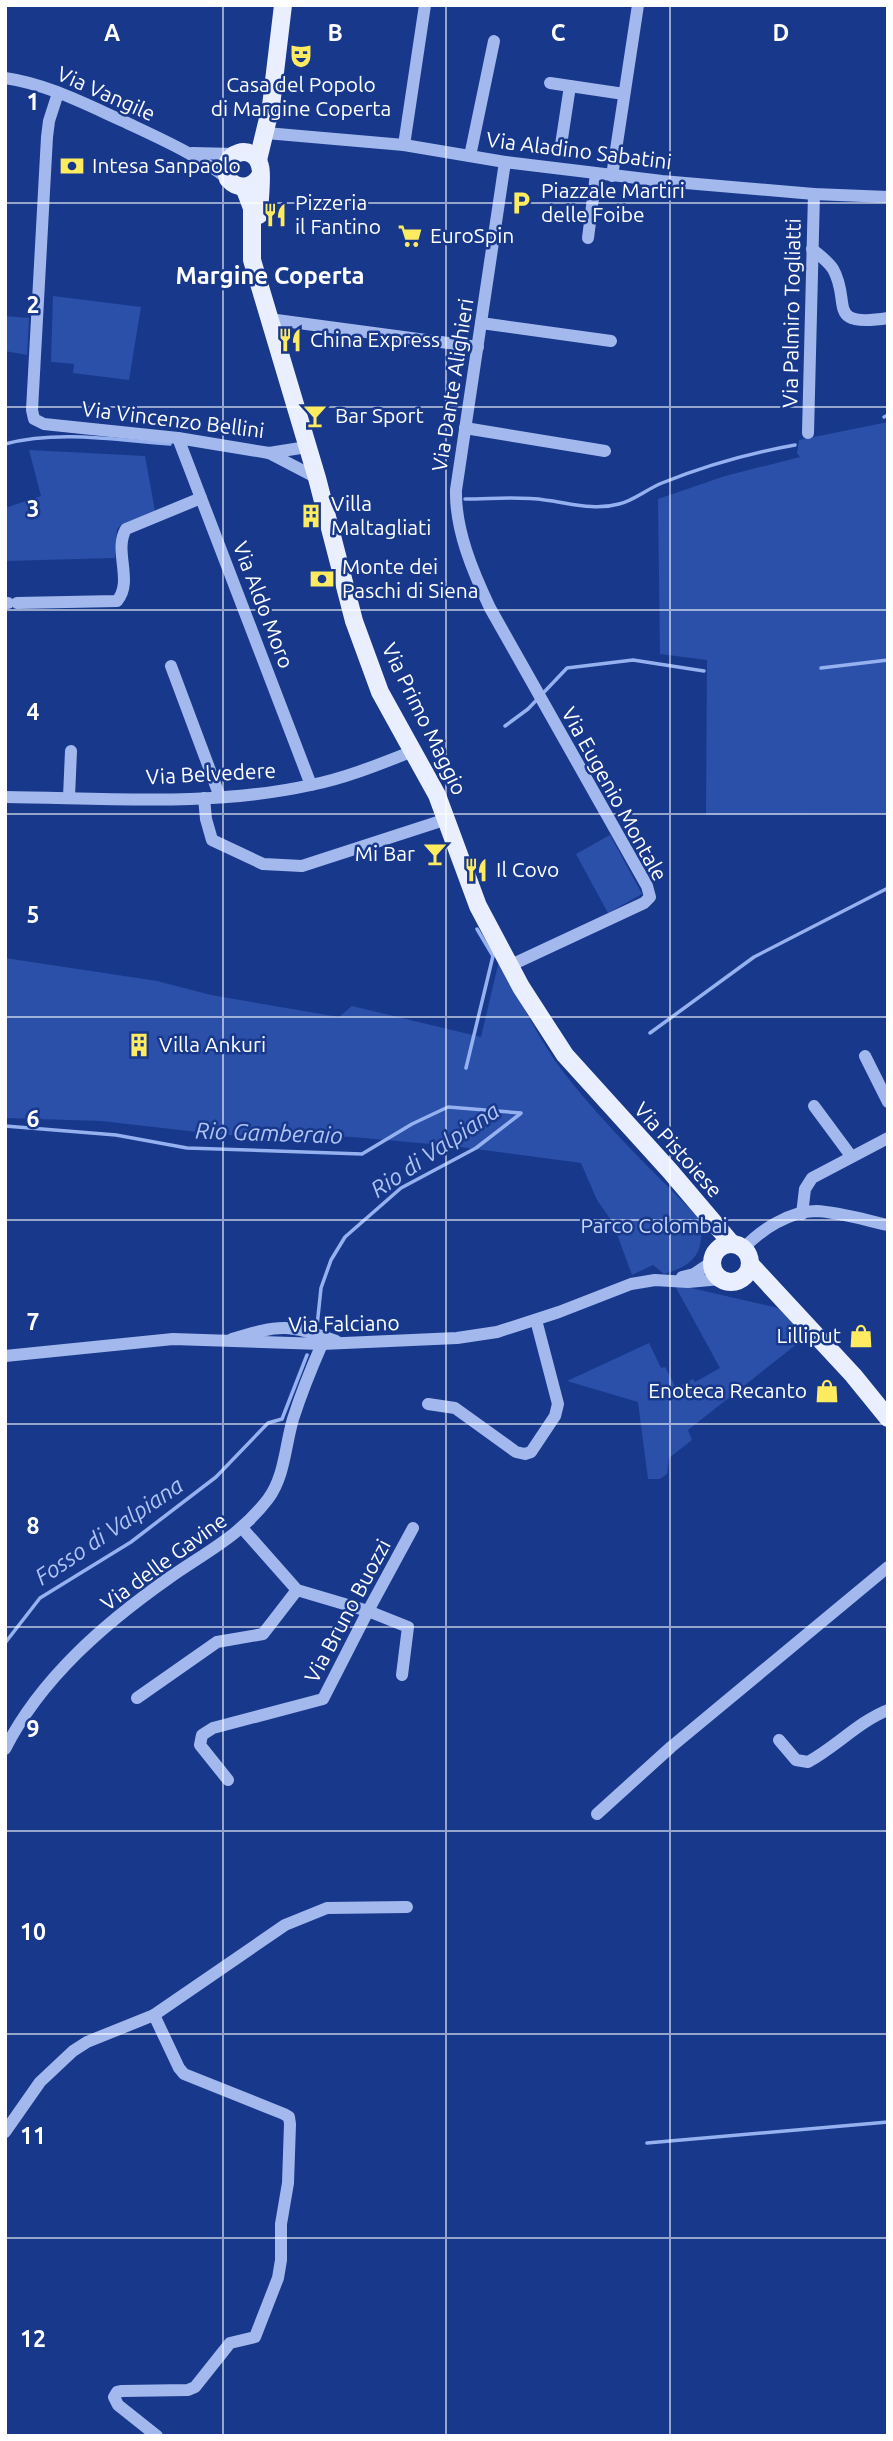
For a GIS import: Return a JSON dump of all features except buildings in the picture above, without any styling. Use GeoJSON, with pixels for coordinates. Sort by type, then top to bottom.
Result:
{"type":"FeatureCollection","features":[{"type":"Feature","properties":{"kind":"main road"},"geometry":{"type":"LineString","coordinates":[[257,274],[260,260],[249,160],[259,122],[274,5]]}},
{"type":"Feature","properties":{"kind":"main road"},"geometry":{"type":"LineString","coordinates":[[257,274],[251,252],[252,208],[227,164],[249,160],[266,133],[283,5]]}},
{"type":"Feature","properties":{"kind":"main road"},"geometry":{"type":"LineString","coordinates":[[236,183],[256,183],[249,160]]}},
{"type":"Feature","properties":{"kind":"main road","name":"Via Primo Maggio"},"geometry":{"type":"LineString","coordinates":[[257,274],[317,478],[354,621],[380,692],[431,782],[478,906],[509,966],[565,1055],[612,1110]]}},
{"type":"Feature","properties":{"kind":"main road","name":"Via Pistoiese"},"geometry":{"type":"LineString","coordinates":[[612,1110],[670,1171],[710,1220],[715,1237],[731,1254],[714,1271],[728,1280]]}},
{"type":"Feature","properties":{"kind":"main road"},"geometry":{"type":"LineString","coordinates":[[728,1280],[745,1276],[731,1254]]}},
{"type":"Feature","properties":{"kind":"main road"},"geometry":{"type":"LineString","coordinates":[[731,1254],[790,1306],[888,1418]]}},
{"type":"Feature","properties":{"kind":"main road"},"geometry":{"type":"LineString","coordinates":[[728,1280],[790,1306]]}},
{"type":"Feature","properties":{"kind":"street"},"geometry":{"type":"LineString","coordinates":[[404,145],[425,5]]}},
{"type":"Feature","properties":{"kind":"street"},"geometry":{"type":"LineString","coordinates":[[612,176],[638,5]]}},
{"type":"Feature","properties":{"kind":"street"},"geometry":{"type":"LineString","coordinates":[[470,156],[494,41]]}},
{"type":"Feature","properties":{"kind":"street","name":"Via Vangile"},"geometry":{"type":"LineString","coordinates":[[5,78],[35,84],[58,93],[189,152]]}},
{"type":"Feature","properties":{"kind":"street"},"geometry":{"type":"LineString","coordinates":[[550,83],[624,94]]}},
{"type":"Feature","properties":{"kind":"street"},"geometry":{"type":"LineString","coordinates":[[561,145],[570,86]]}},
{"type":"Feature","properties":{"kind":"street","name":"Via Vincenzo Bellini"},"geometry":{"type":"LineString","coordinates":[[58,93],[47,137],[32,410],[34,419],[44,424],[178,438],[269,453],[307,447]]}},
{"type":"Feature","properties":{"kind":"street","name":"Via Aladino Sabatini"},"geometry":{"type":"LineString","coordinates":[[266,133],[404,145],[612,176],[814,194],[888,197]]}},
{"type":"Feature","properties":{"kind":"street"},"geometry":{"type":"LineString","coordinates":[[189,152],[249,160]]}},
{"type":"Feature","properties":{"kind":"street"},"geometry":{"type":"LineString","coordinates":[[189,152],[236,183]]}},
{"type":"Feature","properties":{"kind":"street","name":"Via Dante Alighieri"},"geometry":{"type":"LineString","coordinates":[[505,162],[456,498],[467,550],[485,597],[531,683]]}},
{"type":"Feature","properties":{"kind":"street"},"geometry":{"type":"LineString","coordinates":[[588,238],[596,174]]}},
{"type":"Feature","properties":{"kind":"street","name":"Via Palmiro Togliatti"},"geometry":{"type":"LineString","coordinates":[[808,433],[814,194]]}},
{"type":"Feature","properties":{"kind":"street"},"geometry":{"type":"LineString","coordinates":[[812,249],[834,271],[843,311],[847,317],[888,318]]}},
{"type":"Feature","properties":{"kind":"street"},"geometry":{"type":"LineString","coordinates":[[269,319],[478,347]]}},
{"type":"Feature","properties":{"kind":"street"},"geometry":{"type":"LineString","coordinates":[[481,323],[611,341]]}},
{"type":"Feature","properties":{"kind":"street"},"geometry":{"type":"LineString","coordinates":[[466,428],[605,451]]}},
{"type":"Feature","properties":{"kind":"street","name":"Via Aldo Moro"},"geometry":{"type":"LineString","coordinates":[[178,438],[311,785]]}},
{"type":"Feature","properties":{"kind":"street"},"geometry":{"type":"LineString","coordinates":[[269,453],[317,478]]}},
{"type":"Feature","properties":{"kind":"street"},"geometry":{"type":"LineString","coordinates":[[10,603],[117,601],[123,590],[121,542],[126,529],[201,498]]}},
{"type":"Feature","properties":{"kind":"street"},"geometry":{"type":"LineString","coordinates":[[171,666],[220,797]]}},
{"type":"Feature","properties":{"kind":"street","name":"Via Eugenio Montale"},"geometry":{"type":"LineString","coordinates":[[509,966],[644,903],[650,897],[647,886],[531,683]]}},
{"type":"Feature","properties":{"kind":"street"},"geometry":{"type":"LineString","coordinates":[[69,797],[71,751]]}},
{"type":"Feature","properties":{"kind":"street","name":"Via Belvedere"},"geometry":{"type":"LineString","coordinates":[[5,797],[220,797],[311,785],[361,771],[413,751]]}},
{"type":"Feature","properties":{"kind":"street"},"geometry":{"type":"LineString","coordinates":[[204,798],[212,840],[263,864],[302,866],[447,819]]}},
{"type":"Feature","properties":{"kind":"street"},"geometry":{"type":"LineString","coordinates":[[865,1056],[888,1102]]}},
{"type":"Feature","properties":{"kind":"street"},"geometry":{"type":"LineString","coordinates":[[814,1107],[851,1156]]}},
{"type":"Feature","properties":{"kind":"street"},"geometry":{"type":"LineString","coordinates":[[888,1138],[812,1178],[805,1189],[802,1214],[818,1211],[888,1224]]}},
{"type":"Feature","properties":{"kind":"street","name":"Via Falciano"},"geometry":{"type":"LineString","coordinates":[[675,1280],[694,1274],[731,1254],[775,1224],[802,1214]]}},
{"type":"Feature","properties":{"kind":"street","name":"Via Falciano"},"geometry":{"type":"LineString","coordinates":[[5,1356],[173,1339],[322,1345],[457,1338],[497,1332],[536,1320],[631,1284],[655,1280],[728,1280]]}},
{"type":"Feature","properties":{"kind":"street"},"geometry":{"type":"LineString","coordinates":[[428,1404],[455,1408],[516,1452],[531,1452],[555,1416],[558,1404],[536,1320]]}},
{"type":"Feature","properties":{"kind":"street"},"geometry":{"type":"LineString","coordinates":[[225,1341],[264,1329],[286,1326],[342,1343]]}},
{"type":"Feature","properties":{"kind":"street","name":"Via delle Gavine"},"geometry":{"type":"LineString","coordinates":[[5,1749],[38,1695],[74,1656],[134,1602],[243,1529],[276,1485],[292,1421],[322,1345]]}},
{"type":"Feature","properties":{"kind":"street","name":"Via Bruno Buozzi"},"geometry":{"type":"LineString","coordinates":[[228,1780],[200,1745],[202,1735],[213,1728],[323,1699],[414,1528]]}},
{"type":"Feature","properties":{"kind":"street"},"geometry":{"type":"LineString","coordinates":[[243,1529],[297,1590],[368,1611],[408,1627],[402,1675]]}},
{"type":"Feature","properties":{"kind":"street"},"geometry":{"type":"LineString","coordinates":[[597,1814],[671,1746],[888,1567]]}},
{"type":"Feature","properties":{"kind":"street"},"geometry":{"type":"LineString","coordinates":[[137,1698],[217,1642],[263,1634],[297,1590]]}},
{"type":"Feature","properties":{"kind":"street"},"geometry":{"type":"LineString","coordinates":[[779,1740],[799,1763],[808,1762],[825,1753],[867,1721],[888,1710]]}},
{"type":"Feature","properties":{"kind":"street"},"geometry":{"type":"LineString","coordinates":[[5,2132],[40,2082],[73,2051],[87,2042],[154,2015],[285,1925],[312,1912],[335,1907],[407,1907]]}},
{"type":"Feature","properties":{"kind":"street"},"geometry":{"type":"LineString","coordinates":[[154,2015],[184,2074],[284,2114],[289,2117],[290,2124],[280,2269],[256,2337],[230,2343],[195,2387],[188,2390],[122,2391],[117,2392],[114,2397],[118,2405],[157,2436]]}},
{"type":"Feature","properties":{"kind":"green space"},"geometry":{"type":"Polygon","coordinates":[[[53,296],[141,307],[129,380],[73,373],[74,364],[51,362],[53,296]]]}},
{"type":"Feature","properties":{"kind":"green space"},"geometry":{"type":"Polygon","coordinates":[[[5,316],[29,318],[27,355],[5,351],[5,316]]]}},
{"type":"Feature","properties":{"kind":"green space"},"geometry":{"type":"Polygon","coordinates":[[[888,422],[888,814],[706,815],[707,660],[660,654],[658,499],[725,476],[800,457],[797,453],[799,440],[888,422]]]}},
{"type":"Feature","properties":{"kind":"green space"},"geometry":{"type":"Polygon","coordinates":[[[29,450],[145,456],[155,511],[117,529],[115,558],[5,561],[5,508],[41,496],[29,450]]]}},
{"type":"Feature","properties":{"kind":"green space"},"geometry":{"type":"Polygon","coordinates":[[[610,835],[642,894],[608,913],[576,854],[610,835]]]}},
{"type":"Feature","properties":{"kind":"green space","name":"Villa Ankuri"},"geometry":{"type":"Polygon","coordinates":[[[5,958],[157,981],[211,995],[339,1017],[352,1006],[481,1037],[499,961],[537,1032],[564,1073],[613,1130],[700,1219],[699,1248],[691,1261],[675,1270],[664,1274],[653,1265],[632,1275],[613,1223],[597,1200],[581,1163],[453,1146],[353,1137],[224,1135],[101,1121],[5,1118],[5,958]]]}},
{"type":"Feature","properties":{"kind":"green space"},"geometry":{"type":"Polygon","coordinates":[[[674,1284],[782,1309],[807,1336],[688,1430],[692,1440],[669,1458],[667,1474],[660,1479],[648,1479],[638,1402],[567,1381],[649,1343],[661,1368],[665,1367],[676,1388],[693,1379],[695,1382],[720,1368],[674,1284]]]}},
{"type":"Feature","properties":{"kind":"waterway"},"geometry":{"type":"LineString","coordinates":[[884,417],[888,415]]}},
{"type":"Feature","properties":{"kind":"waterway"},"geometry":{"type":"LineString","coordinates":[[5,444],[66,437],[170,444]]}},
{"type":"Feature","properties":{"kind":"waterway"},"geometry":{"type":"LineString","coordinates":[[465,499],[525,498],[591,507],[610,506],[635,498],[656,486],[694,471],[795,445]]}},
{"type":"Feature","properties":{"kind":"waterway"},"geometry":{"type":"LineString","coordinates":[[505,726],[528,709],[567,668],[633,660],[704,671]]}},
{"type":"Feature","properties":{"kind":"waterway"},"geometry":{"type":"LineString","coordinates":[[821,668],[888,660]]}},
{"type":"Feature","properties":{"kind":"waterway"},"geometry":{"type":"LineString","coordinates":[[650,1033],[754,957],[888,888]]}},
{"type":"Feature","properties":{"kind":"waterway"},"geometry":{"type":"LineString","coordinates":[[466,1068],[493,956],[477,929]]}},
{"type":"Feature","properties":{"kind":"waterway","name":"Rio Gamberaio"},"geometry":{"type":"LineString","coordinates":[[5,1126],[116,1135],[187,1148],[362,1154],[412,1124],[448,1107],[521,1113]]}},
{"type":"Feature","properties":{"kind":"waterway","name":"Rio di Valpiana"},"geometry":{"type":"LineString","coordinates":[[317,1326],[321,1288],[331,1260],[345,1237],[401,1188],[476,1148],[520,1114]]}},
{"type":"Feature","properties":{"kind":"waterway","name":"Fosso di Valpiana"},"geometry":{"type":"LineString","coordinates":[[5,1643],[40,1598],[131,1542],[216,1477],[268,1423],[282,1419],[307,1355]]}},
{"type":"Feature","properties":{"kind":"waterway"},"geometry":{"type":"LineString","coordinates":[[647,2143],[888,2122]]}},
{"type":"Feature","properties":{"kind":"place","name":"Casa del Popolo di Margine Coperta"},"geometry":{"type":"Point","coordinates":[301,56]}},
{"type":"Feature","properties":{"kind":"place","name":"Intesa Sanpaolo"},"geometry":{"type":"Point","coordinates":[72,166]}},
{"type":"Feature","properties":{"kind":"place","name":"Piazzale Martiri delle Foibe"},"geometry":{"type":"Point","coordinates":[521,203]}},
{"type":"Feature","properties":{"kind":"place","name":"Pizzeria il Fantino"},"geometry":{"type":"Point","coordinates":[275,215]}},
{"type":"Feature","properties":{"kind":"place","name":"EuroSpin"},"geometry":{"type":"Point","coordinates":[410,236]}},
{"type":"Feature","properties":{"kind":"place","name":"China Express"},"geometry":{"type":"Point","coordinates":[290,340]}},
{"type":"Feature","properties":{"kind":"place","name":"Bar Sport"},"geometry":{"type":"Point","coordinates":[315,416]}},
{"type":"Feature","properties":{"kind":"place","name":"Villa Maltagliati"},"geometry":{"type":"Point","coordinates":[311,516]}},
{"type":"Feature","properties":{"kind":"place","name":"Monte dei Paschi di Siena"},"geometry":{"type":"Point","coordinates":[322,579]}},
{"type":"Feature","properties":{"kind":"place","name":"Mi Bar"},"geometry":{"type":"Point","coordinates":[435,854]}},
{"type":"Feature","properties":{"kind":"place","name":"Il Covo"},"geometry":{"type":"Point","coordinates":[476,870]}},
{"type":"Feature","properties":{"kind":"place","name":"Villa Ankuri"},"geometry":{"type":"Point","coordinates":[139,1045]}},
{"type":"Feature","properties":{"kind":"place","name":"Lilliput"},"geometry":{"type":"Point","coordinates":[861,1336]}},
{"type":"Feature","properties":{"kind":"place","name":"Enoteca Recanto"},"geometry":{"type":"Point","coordinates":[827,1391]}},
{"type":"Feature","properties":{"kind":"district","name":"Margine Coperta"},"geometry":{"type":"Point","coordinates":[270,276]}},
{"type":"Feature","properties":{"kind":"park label","name":"Parco Colombai"},"geometry":{"type":"Point","coordinates":[654,1226]}}]}
